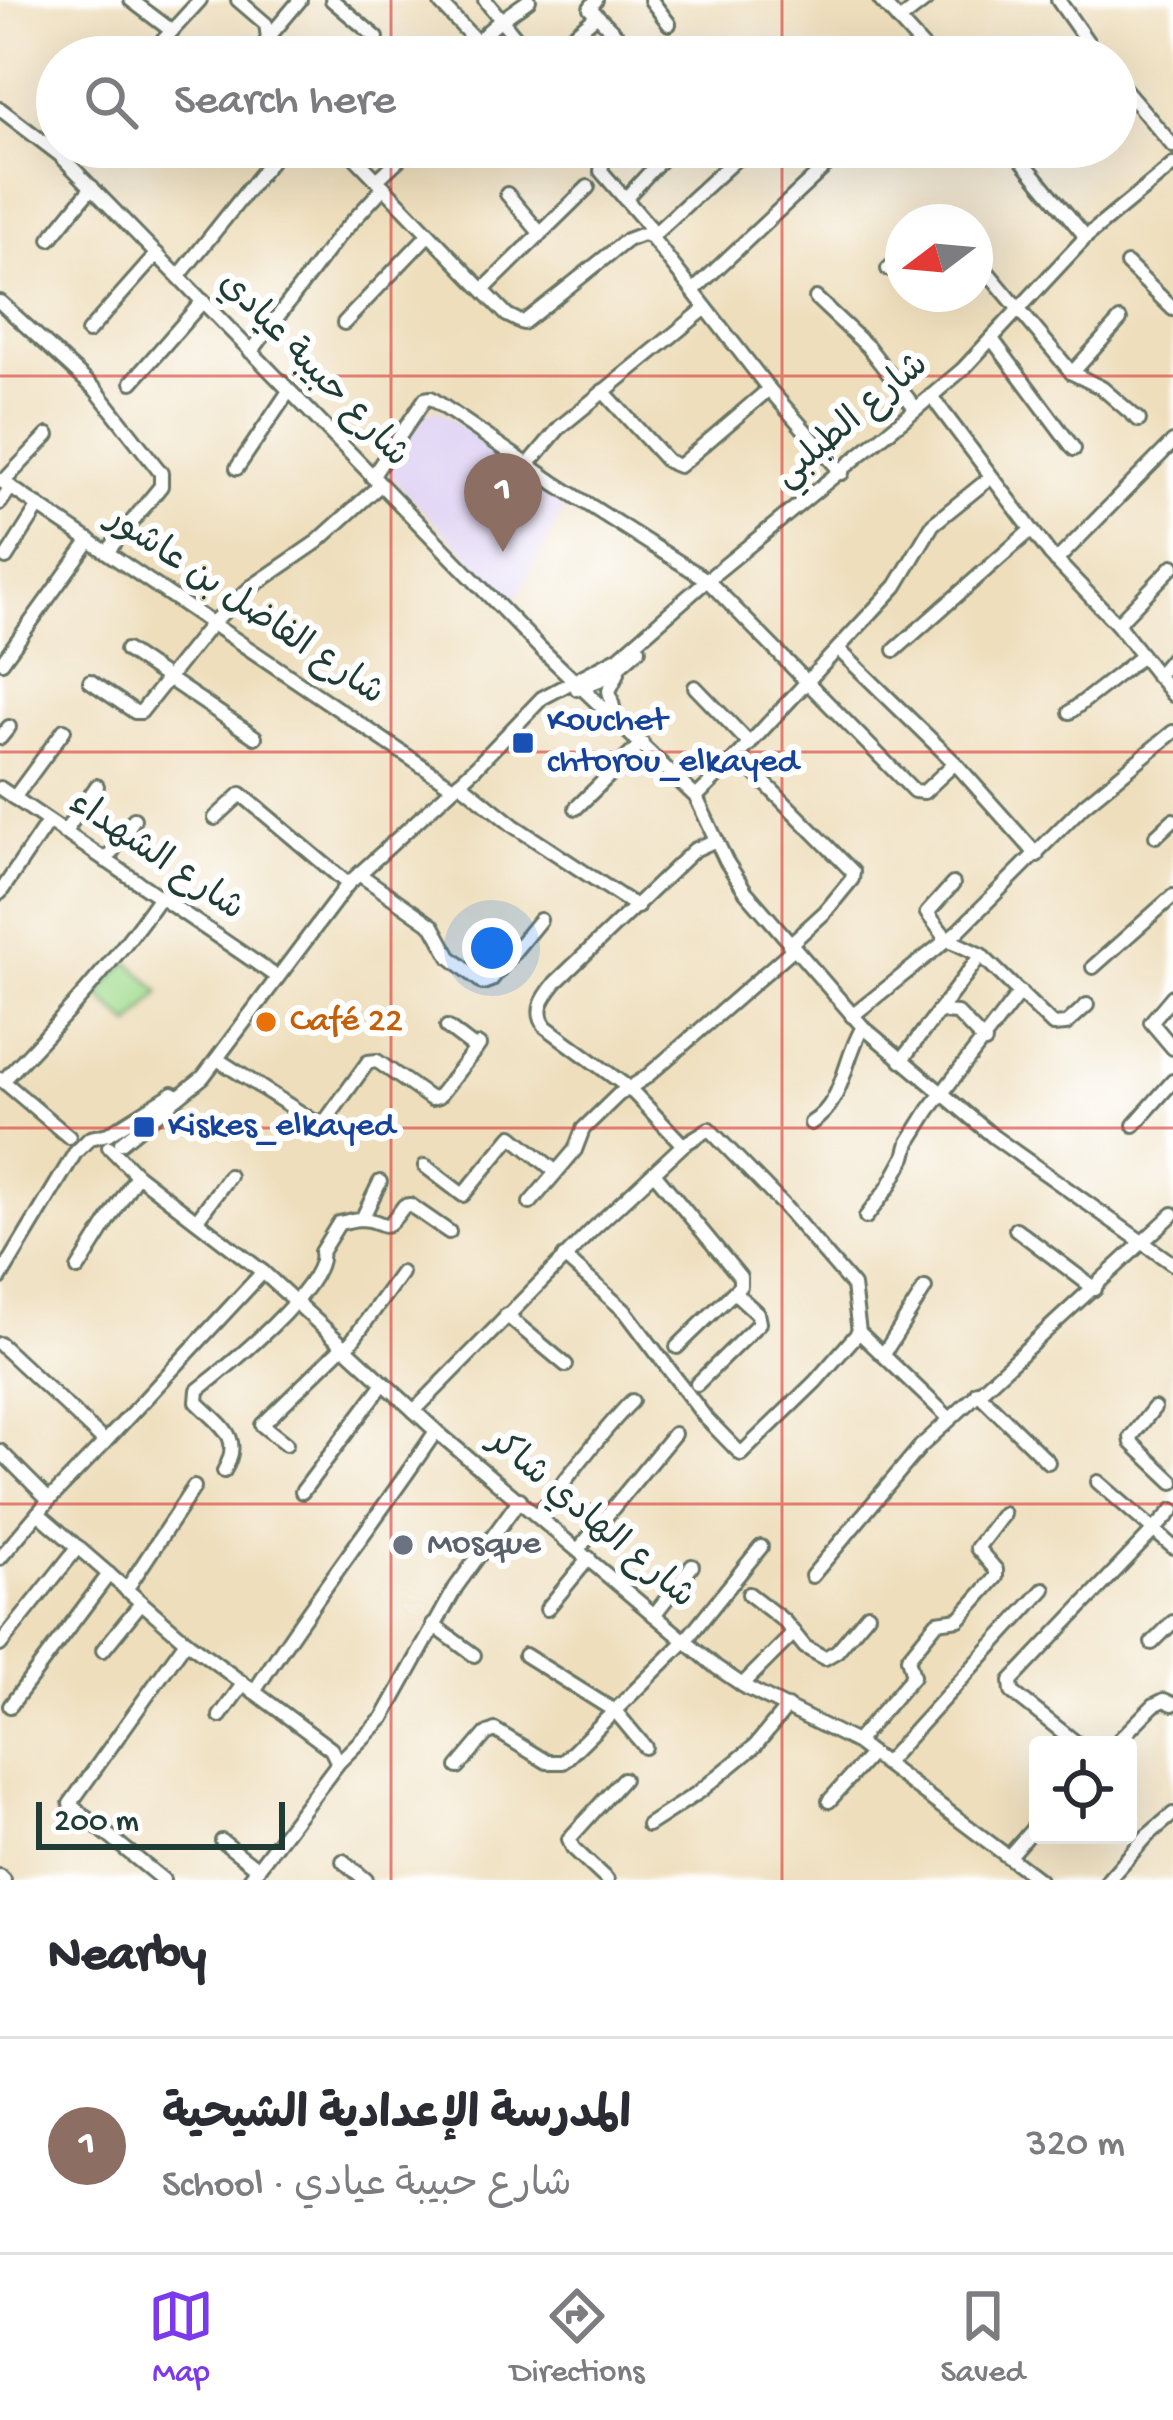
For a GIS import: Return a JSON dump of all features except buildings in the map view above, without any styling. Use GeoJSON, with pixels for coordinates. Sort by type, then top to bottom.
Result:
{"type":"FeatureCollection","features":[{"type":"Feature","properties":{"kind":"street"},"geometry":{"type":"LineString","coordinates":[[131,0],[167,36],[200,0]]}},
{"type":"Feature","properties":{"kind":"street"},"geometry":{"type":"LineString","coordinates":[[238,0],[262,19],[267,36]]}},
{"type":"Feature","properties":{"kind":"street"},"geometry":{"type":"LineString","coordinates":[[270,36],[300,0]]}},
{"type":"Feature","properties":{"kind":"street"},"geometry":{"type":"LineString","coordinates":[[332,0],[375,36]]}},
{"type":"Feature","properties":{"kind":"street"},"geometry":{"type":"LineString","coordinates":[[485,0],[514,36]]}},
{"type":"Feature","properties":{"kind":"street"},"geometry":{"type":"LineString","coordinates":[[485,36],[530,0]]}},
{"type":"Feature","properties":{"kind":"street"},"geometry":{"type":"LineString","coordinates":[[596,0],[589,7],[617,36]]}},
{"type":"Feature","properties":{"kind":"street"},"geometry":{"type":"LineString","coordinates":[[651,0],[669,24]]}},
{"type":"Feature","properties":{"kind":"street"},"geometry":{"type":"LineString","coordinates":[[880,0],[913,36]]}},
{"type":"Feature","properties":{"kind":"street"},"geometry":{"type":"LineString","coordinates":[[899,21],[926,0]]}},
{"type":"Feature","properties":{"kind":"street"},"geometry":{"type":"LineString","coordinates":[[1058,0],[1083,36]]}},
{"type":"Feature","properties":{"kind":"street"},"geometry":{"type":"LineString","coordinates":[[441,4],[471,36]]}},
{"type":"Feature","properties":{"kind":"street"},"geometry":{"type":"LineString","coordinates":[[572,36],[596,16]]}},
{"type":"Feature","properties":{"kind":"street"},"geometry":{"type":"LineString","coordinates":[[1137,104],[1173,146]]}},
{"type":"Feature","properties":{"kind":"street","name":"شارع حبيبة عيادي"},"geometry":{"type":"LineString","coordinates":[[0,109],[36,137]]}},
{"type":"Feature","properties":{"kind":"street","name":"شارع الطبلبي"},"geometry":{"type":"LineString","coordinates":[[0,1278],[75,1153],[91,1138],[113,1141],[190,1088],[215,1062],[348,884],[546,706],[610,664],[931,396],[992,339],[1086,237],[1173,165]]}},
{"type":"Feature","properties":{"kind":"street","name":"شارع حبيبة عيادي"},"geometry":{"type":"LineString","coordinates":[[73,168],[539,647],[696,797]]}},
{"type":"Feature","properties":{"kind":"street"},"geometry":{"type":"LineString","coordinates":[[179,276],[265,168]]}},
{"type":"Feature","properties":{"kind":"street"},"geometry":{"type":"LineString","coordinates":[[365,168],[507,315],[523,323],[627,240],[653,235],[726,168]]}},
{"type":"Feature","properties":{"kind":"street"},"geometry":{"type":"LineString","coordinates":[[251,352],[394,168]]}},
{"type":"Feature","properties":{"kind":"street"},"geometry":{"type":"LineString","coordinates":[[600,168],[769,389],[842,472]]}},
{"type":"Feature","properties":{"kind":"street"},"geometry":{"type":"LineString","coordinates":[[626,199],[654,168]]}},
{"type":"Feature","properties":{"kind":"street"},"geometry":{"type":"LineString","coordinates":[[693,291],[824,168]]}},
{"type":"Feature","properties":{"kind":"street"},"geometry":{"type":"LineString","coordinates":[[1028,168],[1086,237]]}},
{"type":"Feature","properties":{"kind":"street"},"geometry":{"type":"LineString","coordinates":[[485,288],[588,187]]}},
{"type":"Feature","properties":{"kind":"street"},"geometry":{"type":"LineString","coordinates":[[50,239],[92,188]]}},
{"type":"Feature","properties":{"kind":"street"},"geometry":{"type":"LineString","coordinates":[[507,194],[542,234]]}},
{"type":"Feature","properties":{"kind":"street"},"geometry":{"type":"LineString","coordinates":[[344,323],[429,234]]}},
{"type":"Feature","properties":{"kind":"street"},"geometry":{"type":"LineString","coordinates":[[88,332],[158,254]]}},
{"type":"Feature","properties":{"kind":"street"},"geometry":{"type":"LineString","coordinates":[[1127,264],[1173,309]]}},
{"type":"Feature","properties":{"kind":"street"},"geometry":{"type":"LineString","coordinates":[[993,278],[1050,352],[1139,420]]}},
{"type":"Feature","properties":{"kind":"street"},"geometry":{"type":"LineString","coordinates":[[816,298],[868,346],[916,409]]}},
{"type":"Feature","properties":{"kind":"street"},"geometry":{"type":"LineString","coordinates":[[133,382],[203,301]]}},
{"type":"Feature","properties":{"kind":"street"},"geometry":{"type":"LineString","coordinates":[[1,304],[96,390],[161,473],[161,486],[107,551]]}},
{"type":"Feature","properties":{"kind":"street"},"geometry":{"type":"LineString","coordinates":[[528,465],[560,427],[706,308]]}},
{"type":"Feature","properties":{"kind":"street"},"geometry":{"type":"LineString","coordinates":[[1072,373],[1120,320]]}},
{"type":"Feature","properties":{"kind":"street"},"geometry":{"type":"LineString","coordinates":[[992,339],[1074,449]]}},
{"type":"Feature","properties":{"kind":"street"},"geometry":{"type":"LineString","coordinates":[[603,391],[667,461],[679,466],[769,389]]}},
{"type":"Feature","properties":{"kind":"street"},"geometry":{"type":"LineString","coordinates":[[236,468],[289,391]]}},
{"type":"Feature","properties":{"kind":"street"},"geometry":{"type":"LineString","coordinates":[[931,396],[1030,530],[1117,624],[1173,695]]}},
{"type":"Feature","properties":{"kind":"street"},"geometry":{"type":"LineString","coordinates":[[90,681],[139,713],[212,623],[250,588],[316,542],[376,481],[428,398],[707,580],[916,792],[929,789],[955,763]]}},
{"type":"Feature","properties":{"kind":"street"},"geometry":{"type":"LineString","coordinates":[[0,503],[5,483],[48,435]]}},
{"type":"Feature","properties":{"kind":"street"},"geometry":{"type":"LineString","coordinates":[[1056,561],[1173,442]]}},
{"type":"Feature","properties":{"kind":"street"},"geometry":{"type":"LineString","coordinates":[[1161,455],[1173,466]]}},
{"type":"Feature","properties":{"kind":"street"},"geometry":{"type":"LineString","coordinates":[[990,478],[933,524],[896,586],[696,797],[738,881],[857,1022],[941,1096],[1173,1264]]}},
{"type":"Feature","properties":{"kind":"street","name":"شارع الفاضل بن عاشور"},"geometry":{"type":"LineString","coordinates":[[5,483],[637,907]]}},
{"type":"Feature","properties":{"kind":"street"},"geometry":{"type":"LineString","coordinates":[[6,558],[39,506]]}},
{"type":"Feature","properties":{"kind":"street"},"geometry":{"type":"LineString","coordinates":[[896,650],[1030,530]]}},
{"type":"Feature","properties":{"kind":"street"},"geometry":{"type":"LineString","coordinates":[[2,662],[90,540]]}},
{"type":"Feature","properties":{"kind":"street"},"geometry":{"type":"LineString","coordinates":[[1117,624],[1173,566]]}},
{"type":"Feature","properties":{"kind":"street","name":"شارع الطبلبي"},"geometry":{"type":"LineString","coordinates":[[474,769],[539,702],[622,666],[668,616]]}},
{"type":"Feature","properties":{"kind":"street"},"geometry":{"type":"LineString","coordinates":[[539,647],[549,663],[551,681],[539,702]]}},
{"type":"Feature","properties":{"kind":"street"},"geometry":{"type":"LineString","coordinates":[[838,649],[955,763],[1037,855]]}},
{"type":"Feature","properties":{"kind":"street"},"geometry":{"type":"LineString","coordinates":[[126,650],[255,736]]}},
{"type":"Feature","properties":{"kind":"street"},"geometry":{"type":"LineString","coordinates":[[1070,712],[1142,656]]}},
{"type":"Feature","properties":{"kind":"street"},"geometry":{"type":"LineString","coordinates":[[1157,676],[1173,657]]}},
{"type":"Feature","properties":{"kind":"street"},"geometry":{"type":"LineString","coordinates":[[619,721],[611,709],[609,691],[622,666]]}},
{"type":"Feature","properties":{"kind":"street"},"geometry":{"type":"LineString","coordinates":[[695,687],[750,744]]}},
{"type":"Feature","properties":{"kind":"street"},"geometry":{"type":"LineString","coordinates":[[14,798],[64,730]]}},
{"type":"Feature","properties":{"kind":"street"},"geometry":{"type":"LineString","coordinates":[[811,1123],[834,1102],[857,1022],[1037,855],[1084,805],[1173,732]]}},
{"type":"Feature","properties":{"kind":"street"},"geometry":{"type":"LineString","coordinates":[[576,808],[642,743]]}},
{"type":"Feature","properties":{"kind":"street"},"geometry":{"type":"LineString","coordinates":[[530,1203],[575,1150],[583,1129],[791,947],[854,875],[738,756]]}},
{"type":"Feature","properties":{"kind":"street"},"geometry":{"type":"LineString","coordinates":[[64,833],[97,786]]}},
{"type":"Feature","properties":{"kind":"street","name":"شارع الشهداء"},"geometry":{"type":"LineString","coordinates":[[0,788],[277,977]]}},
{"type":"Feature","properties":{"kind":"street"},"geometry":{"type":"LineString","coordinates":[[215,818],[241,794],[348,884]]}},
{"type":"Feature","properties":{"kind":"street"},"geometry":{"type":"LineString","coordinates":[[106,862],[134,819]]}},
{"type":"Feature","properties":{"kind":"street"},"geometry":{"type":"LineString","coordinates":[[1156,836],[1173,820]]}},
{"type":"Feature","properties":{"kind":"street"},"geometry":{"type":"LineString","coordinates":[[0,892],[48,822]]}},
{"type":"Feature","properties":{"kind":"street"},"geometry":{"type":"LineString","coordinates":[[682,1145],[630,1089],[546,1027],[540,1015],[545,995],[556,982],[694,850],[716,840]]}},
{"type":"Feature","properties":{"kind":"street"},"geometry":{"type":"LineString","coordinates":[[359,874],[433,926],[450,958],[483,983],[491,980],[540,920]]}},
{"type":"Feature","properties":{"kind":"street"},"geometry":{"type":"LineString","coordinates":[[953,884],[927,913],[947,939],[981,955],[1053,1024],[1066,1024],[1087,1005]]}},
{"type":"Feature","properties":{"kind":"street"},"geometry":{"type":"LineString","coordinates":[[1093,967],[1173,896]]}},
{"type":"Feature","properties":{"kind":"street"},"geometry":{"type":"LineString","coordinates":[[69,1137],[1,1080],[122,951],[159,898]]}},
{"type":"Feature","properties":{"kind":"street"},"geometry":{"type":"LineString","coordinates":[[901,1061],[981,955]]}},
{"type":"Feature","properties":{"kind":"street"},"geometry":{"type":"LineString","coordinates":[[866,1217],[897,1172],[909,1142],[1021,992]]}},
{"type":"Feature","properties":{"kind":"street"},"geometry":{"type":"LineString","coordinates":[[1173,996],[1151,1022],[1173,1048]]}},
{"type":"Feature","properties":{"kind":"street"},"geometry":{"type":"LineString","coordinates":[[940,1012],[957,1013],[985,1042]]}},
{"type":"Feature","properties":{"kind":"street"},"geometry":{"type":"LineString","coordinates":[[215,1062],[315,1122],[326,1120],[368,1062],[377,1061],[430,1099],[437,1097],[477,1047],[447,1027]]}},
{"type":"Feature","properties":{"kind":"street"},"geometry":{"type":"LineString","coordinates":[[1134,1125],[1173,1081]]}},
{"type":"Feature","properties":{"kind":"street"},"geometry":{"type":"LineString","coordinates":[[414,1411],[564,1257],[682,1145],[709,1129],[770,1190],[853,1286],[859,1332],[949,1418]]}},
{"type":"Feature","properties":{"kind":"street"},"geometry":{"type":"LineString","coordinates":[[425,1166],[464,1195],[512,1136],[555,1171]]}},
{"type":"Feature","properties":{"kind":"street"},"geometry":{"type":"LineString","coordinates":[[78,1270],[133,1171],[113,1141]]}},
{"type":"Feature","properties":{"kind":"street","name":"شارع الهادي شاكر"},"geometry":{"type":"LineString","coordinates":[[133,1171],[262,1272],[436,1431],[685,1641],[742,1685],[856,1742],[1039,1880]]}},
{"type":"Feature","properties":{"kind":"street"},"geometry":{"type":"LineString","coordinates":[[655,1174],[737,1270],[740,1286],[677,1347]]}},
{"type":"Feature","properties":{"kind":"street"},"geometry":{"type":"LineString","coordinates":[[197,1220],[229,1176]]}},
{"type":"Feature","properties":{"kind":"street"},"geometry":{"type":"LineString","coordinates":[[362,1219],[380,1182]]}},
{"type":"Feature","properties":{"kind":"street"},"geometry":{"type":"LineString","coordinates":[[224,1471],[233,1454],[232,1439],[197,1402],[198,1390],[294,1301],[320,1270],[321,1252],[339,1223],[362,1219],[383,1228],[410,1205],[449,1232]]}},
{"type":"Feature","properties":{"kind":"street"},"geometry":{"type":"LineString","coordinates":[[812,1576],[912,1455],[1173,1214]]}},
{"type":"Feature","properties":{"kind":"street"},"geometry":{"type":"LineString","coordinates":[[1016,1229],[1095,1289]]}},
{"type":"Feature","properties":{"kind":"street"},"geometry":{"type":"LineString","coordinates":[[564,1257],[625,1311],[705,1417],[740,1454],[859,1332]]}},
{"type":"Feature","properties":{"kind":"street"},"geometry":{"type":"LineString","coordinates":[[0,1558],[262,1272]]}},
{"type":"Feature","properties":{"kind":"street"},"geometry":{"type":"LineString","coordinates":[[286,1444],[262,1424],[344,1347],[401,1273]]}},
{"type":"Feature","properties":{"kind":"street"},"geometry":{"type":"LineString","coordinates":[[883,1355],[925,1288]]}},
{"type":"Feature","properties":{"kind":"street"},"geometry":{"type":"LineString","coordinates":[[697,1384],[759,1323],[757,1313],[734,1292]]}},
{"type":"Feature","properties":{"kind":"street"},"geometry":{"type":"LineString","coordinates":[[506,1315],[566,1365]]}},
{"type":"Feature","properties":{"kind":"street"},"geometry":{"type":"LineString","coordinates":[[0,1344],[105,1442]]}},
{"type":"Feature","properties":{"kind":"street"},"geometry":{"type":"LineString","coordinates":[[302,1492],[384,1384]]}},
{"type":"Feature","properties":{"kind":"street"},"geometry":{"type":"LineString","coordinates":[[977,1392],[1048,1462]]}},
{"type":"Feature","properties":{"kind":"street"},"geometry":{"type":"LineString","coordinates":[[539,1514],[604,1428],[632,1401]]}},
{"type":"Feature","properties":{"kind":"street"},"geometry":{"type":"LineString","coordinates":[[1154,1408],[1130,1437],[1173,1482]]}},
{"type":"Feature","properties":{"kind":"street"},"geometry":{"type":"LineString","coordinates":[[220,1716],[249,1688],[361,1542],[436,1431]]}},
{"type":"Feature","properties":{"kind":"street"},"geometry":{"type":"LineString","coordinates":[[547,1609],[674,1434]]}},
{"type":"Feature","properties":{"kind":"street"},"geometry":{"type":"LineString","coordinates":[[0,1451],[49,1500]]}},
{"type":"Feature","properties":{"kind":"street"},"geometry":{"type":"LineString","coordinates":[[1098,1482],[1173,1547]]}},
{"type":"Feature","properties":{"kind":"street"},"geometry":{"type":"LineString","coordinates":[[126,1590],[194,1487]]}},
{"type":"Feature","properties":{"kind":"street"},"geometry":{"type":"LineString","coordinates":[[222,1841],[253,1874],[338,1763],[383,1718],[467,1571],[520,1499]]}},
{"type":"Feature","properties":{"kind":"street"},"geometry":{"type":"LineString","coordinates":[[1067,1736],[1012,1692],[1011,1681],[1173,1510]]}},
{"type":"Feature","properties":{"kind":"street"},"geometry":{"type":"LineString","coordinates":[[38,1513],[186,1641],[331,1749],[338,1763]]}},
{"type":"Feature","properties":{"kind":"street"},"geometry":{"type":"LineString","coordinates":[[856,1742],[913,1676],[909,1657],[935,1624],[960,1618],[996,1577],[996,1570],[977,1548],[1003,1514]]}},
{"type":"Feature","properties":{"kind":"street"},"geometry":{"type":"LineString","coordinates":[[458,1768],[486,1734],[495,1730],[547,1762],[559,1764],[685,1641],[761,1546]]}},
{"type":"Feature","properties":{"kind":"street"},"geometry":{"type":"LineString","coordinates":[[0,1645],[78,1547]]}},
{"type":"Feature","properties":{"kind":"street"},"geometry":{"type":"LineString","coordinates":[[654,1615],[692,1566]]}},
{"type":"Feature","properties":{"kind":"street"},"geometry":{"type":"LineString","coordinates":[[10,1706],[109,1574]]}},
{"type":"Feature","properties":{"kind":"street"},"geometry":{"type":"LineString","coordinates":[[885,1763],[1044,1589]]}},
{"type":"Feature","properties":{"kind":"street"},"geometry":{"type":"LineString","coordinates":[[749,1594],[805,1647],[825,1658],[837,1652],[868,1614]]}},
{"type":"Feature","properties":{"kind":"street"},"geometry":{"type":"LineString","coordinates":[[103,1650],[141,1603]]}},
{"type":"Feature","properties":{"kind":"street"},"geometry":{"type":"LineString","coordinates":[[1152,1642],[1173,1622]]}},
{"type":"Feature","properties":{"kind":"street"},"geometry":{"type":"LineString","coordinates":[[434,1625],[474,1655]]}},
{"type":"Feature","properties":{"kind":"street"},"geometry":{"type":"LineString","coordinates":[[742,1685],[794,1633]]}},
{"type":"Feature","properties":{"kind":"street"},"geometry":{"type":"LineString","coordinates":[[164,1880],[74,1811],[70,1803],[186,1641]]}},
{"type":"Feature","properties":{"kind":"street"},"geometry":{"type":"LineString","coordinates":[[525,1654],[616,1712],[645,1747]]}},
{"type":"Feature","properties":{"kind":"street"},"geometry":{"type":"LineString","coordinates":[[1123,1736],[1154,1705],[1163,1700],[1173,1705]]}},
{"type":"Feature","properties":{"kind":"street"},"geometry":{"type":"LineString","coordinates":[[648,1826],[755,1746],[787,1707]]}},
{"type":"Feature","properties":{"kind":"street"},"geometry":{"type":"LineString","coordinates":[[830,1801],[871,1754]]}},
{"type":"Feature","properties":{"kind":"street"},"geometry":{"type":"LineString","coordinates":[[607,1880],[569,1839],[623,1779]]}},
{"type":"Feature","properties":{"kind":"street"},"geometry":{"type":"LineString","coordinates":[[1108,1880],[1173,1814]]}},
{"type":"Feature","properties":{"kind":"street"},"geometry":{"type":"LineString","coordinates":[[1009,1856],[1029,1833]]}},
{"type":"Feature","properties":{"kind":"street"},"geometry":{"type":"LineString","coordinates":[[343,1861],[366,1880]]}},
{"type":"Feature","properties":{"kind":"shaded area"},"geometry":{"type":"Polygon","coordinates":[[[438,410],[569,501],[514,602],[389,476],[389,464],[425,413],[438,410]]]}},
{"type":"Feature","properties":{"kind":"green space"},"geometry":{"type":"Polygon","coordinates":[[[128,961],[160,992],[131,1025],[97,994],[128,961]]]}},
{"type":"Feature","properties":{"kind":"place","name":"المدرسة الإعدادية الشيحية"},"geometry":{"type":"Point","coordinates":[503,552]}},
{"type":"Feature","properties":{"kind":"place","name":"Kouchet chtorou_elkayed"},"geometry":{"type":"Point","coordinates":[523,743]}},
{"type":"Feature","properties":{"kind":"place","name":"Café 22"},"geometry":{"type":"Point","coordinates":[266,1022]}},
{"type":"Feature","properties":{"kind":"place","name":"Kiskes_elkayed"},"geometry":{"type":"Point","coordinates":[144,1127]}},
{"type":"Feature","properties":{"kind":"place","name":"Mosque"},"geometry":{"type":"Point","coordinates":[403,1545]}}]}
